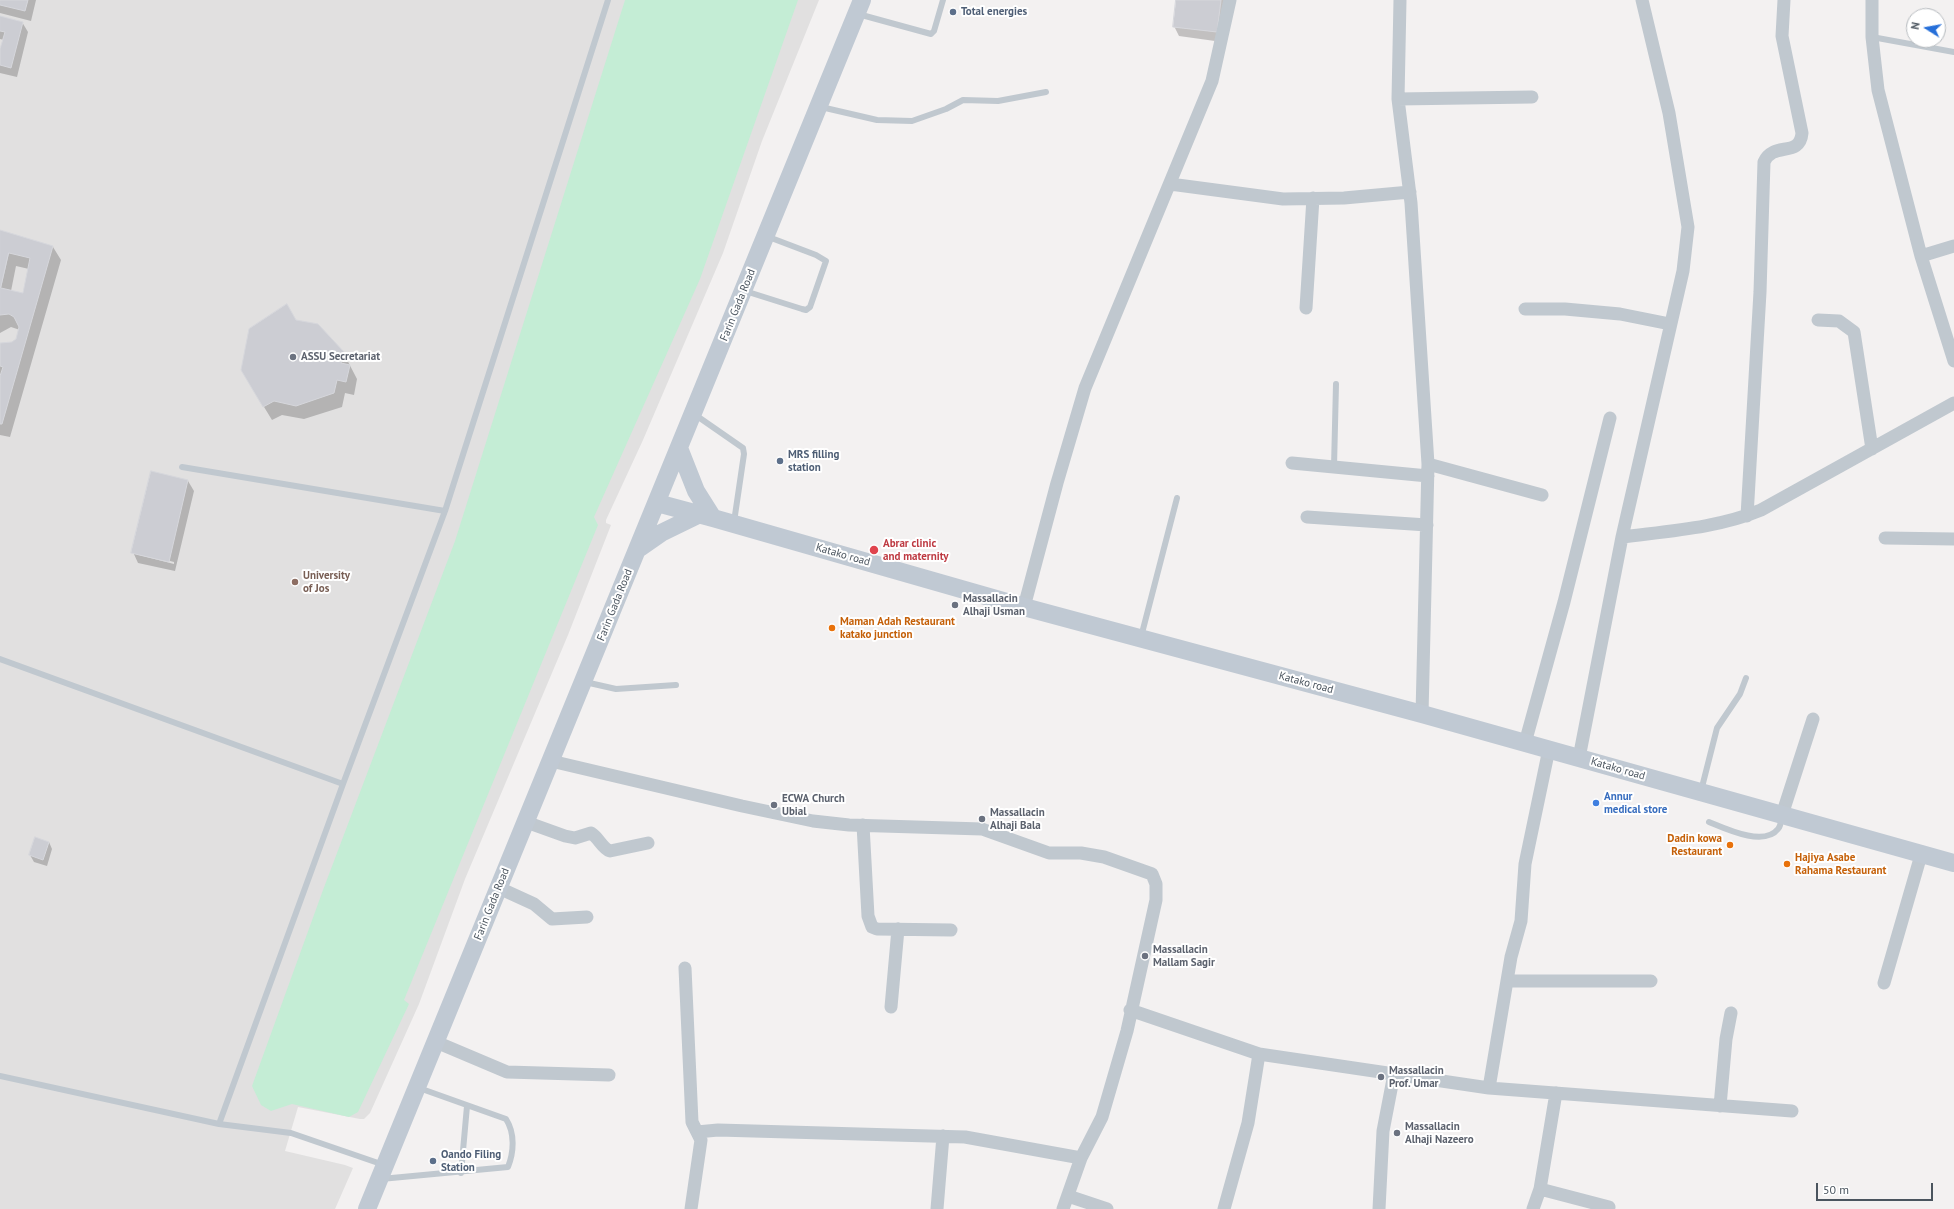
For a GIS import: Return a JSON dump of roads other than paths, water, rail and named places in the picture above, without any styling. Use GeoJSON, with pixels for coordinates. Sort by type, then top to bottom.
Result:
{"type":"FeatureCollection","features":[{"type":"Feature","properties":{"kind":"main road","name":"Farin Gada Road"},"geometry":{"type":"LineString","coordinates":[[367,1209],[860,7]]}},
{"type":"Feature","properties":{"kind":"main road"},"geometry":{"type":"LineString","coordinates":[[638,549],[661,533],[706,516],[679,448]]}},
{"type":"Feature","properties":{"kind":"main road","name":"Katako road"},"geometry":{"type":"LineString","coordinates":[[657,503],[1024,607],[1549,749],[1954,864]]}},
{"type":"Feature","properties":{"kind":"street"},"geometry":{"type":"LineString","coordinates":[[1024,607],[1057,483],[1085,388],[1212,81],[1230,0]]}},
{"type":"Feature","properties":{"kind":"street"},"geometry":{"type":"LineString","coordinates":[[1400,0],[1398,99],[1410,192],[1428,470],[1422,714]]}},
{"type":"Feature","properties":{"kind":"street"},"geometry":{"type":"LineString","coordinates":[[1580,758],[1622,537],[1683,271],[1688,227],[1669,113],[1642,0]]}},
{"type":"Feature","properties":{"kind":"street"},"geometry":{"type":"LineString","coordinates":[[1747,516],[1760,292],[1764,162],[1767,155],[1771,152],[1796,146],[1801,141],[1802,133],[1782,36],[1784,0]]}},
{"type":"Feature","properties":{"kind":"street"},"geometry":{"type":"LineString","coordinates":[[1872,0],[1872,37],[1878,90],[1922,256],[1954,361]]}},
{"type":"Feature","properties":{"kind":"street"},"geometry":{"type":"LineString","coordinates":[[1398,99],[1532,97]]}},
{"type":"Feature","properties":{"kind":"street"},"geometry":{"type":"LineString","coordinates":[[1170,184],[1283,199],[1344,198],[1410,192]]}},
{"type":"Feature","properties":{"kind":"street"},"geometry":{"type":"LineString","coordinates":[[1306,308],[1313,198]]}},
{"type":"Feature","properties":{"kind":"street"},"geometry":{"type":"LineString","coordinates":[[1922,256],[1954,246]]}},
{"type":"Feature","properties":{"kind":"street"},"geometry":{"type":"LineString","coordinates":[[1525,309],[1566,309],[1620,314],[1670,324]]}},
{"type":"Feature","properties":{"kind":"street"},"geometry":{"type":"LineString","coordinates":[[1818,320],[1839,321],[1854,332],[1872,449]]}},
{"type":"Feature","properties":{"kind":"street"},"geometry":{"type":"LineString","coordinates":[[1622,537],[1696,528],[1747,516],[1954,403]]}},
{"type":"Feature","properties":{"kind":"street"},"geometry":{"type":"LineString","coordinates":[[1525,743],[1564,602],[1610,418]]}},
{"type":"Feature","properties":{"kind":"street"},"geometry":{"type":"LineString","coordinates":[[1292,463],[1334,467],[1428,470],[1542,495]]}},
{"type":"Feature","properties":{"kind":"street"},"geometry":{"type":"LineString","coordinates":[[1307,517],[1427,525]]}},
{"type":"Feature","properties":{"kind":"street"},"geometry":{"type":"LineString","coordinates":[[1885,538],[1954,538]]}},
{"type":"Feature","properties":{"kind":"street"},"geometry":{"type":"LineString","coordinates":[[1782,815],[1813,719]]}},
{"type":"Feature","properties":{"kind":"street"},"geometry":{"type":"LineString","coordinates":[[1489,1088],[1511,957],[1520,921],[1525,864],[1549,749]]}},
{"type":"Feature","properties":{"kind":"street"},"geometry":{"type":"LineString","coordinates":[[551,761],[813,821],[863,825],[982,829],[1049,853],[1081,853],[1104,857],[1152,874],[1156,884],[1156,900],[1130,1010],[1127,1031],[1102,1117],[1081,1158],[1063,1209]]}},
{"type":"Feature","properties":{"kind":"street"},"geometry":{"type":"LineString","coordinates":[[526,822],[565,836],[575,838],[591,833],[598,837],[606,850],[610,851],[648,843]]}},
{"type":"Feature","properties":{"kind":"street"},"geometry":{"type":"LineString","coordinates":[[863,825],[868,916],[872,926],[877,929],[951,930]]}},
{"type":"Feature","properties":{"kind":"street"},"geometry":{"type":"LineString","coordinates":[[1884,983],[1921,855]]}},
{"type":"Feature","properties":{"kind":"street"},"geometry":{"type":"LineString","coordinates":[[499,888],[534,904],[552,919],[587,917]]}},
{"type":"Feature","properties":{"kind":"street"},"geometry":{"type":"LineString","coordinates":[[891,1007],[898,929]]}},
{"type":"Feature","properties":{"kind":"street"},"geometry":{"type":"LineString","coordinates":[[685,968],[692,1122],[701,1140],[691,1209]]}},
{"type":"Feature","properties":{"kind":"street"},"geometry":{"type":"LineString","coordinates":[[1507,981],[1651,981]]}},
{"type":"Feature","properties":{"kind":"street"},"geometry":{"type":"LineString","coordinates":[[1130,1010],[1259,1054],[1489,1088],[1792,1111]]}},
{"type":"Feature","properties":{"kind":"street"},"geometry":{"type":"LineString","coordinates":[[1720,1106],[1726,1039],[1731,1013]]}},
{"type":"Feature","properties":{"kind":"street"},"geometry":{"type":"LineString","coordinates":[[436,1042],[507,1072],[609,1075]]}},
{"type":"Feature","properties":{"kind":"street"},"geometry":{"type":"LineString","coordinates":[[1224,1209],[1248,1123],[1259,1054]]}},
{"type":"Feature","properties":{"kind":"street"},"geometry":{"type":"LineString","coordinates":[[1379,1209],[1383,1131],[1394,1074]]}},
{"type":"Feature","properties":{"kind":"street"},"geometry":{"type":"LineString","coordinates":[[1533,1209],[1540,1189],[1556,1093]]}},
{"type":"Feature","properties":{"kind":"street"},"geometry":{"type":"LineString","coordinates":[[697,1132],[718,1130],[965,1137],[1081,1158]]}},
{"type":"Feature","properties":{"kind":"street"},"geometry":{"type":"LineString","coordinates":[[937,1209],[943,1136]]}},
{"type":"Feature","properties":{"kind":"street"},"geometry":{"type":"LineString","coordinates":[[1540,1189],[1609,1207]]}},
{"type":"Feature","properties":{"kind":"street"},"geometry":{"type":"LineString","coordinates":[[1068,1196],[1107,1209]]}},
{"type":"Feature","properties":{"kind":"lane"},"geometry":{"type":"LineString","coordinates":[[219,1124],[343,784],[445,511],[608,0]]}},
{"type":"Feature","properties":{"kind":"lane"},"geometry":{"type":"LineString","coordinates":[[860,7],[931,34],[934,30],[943,0]]}},
{"type":"Feature","properties":{"kind":"lane"},"geometry":{"type":"LineString","coordinates":[[1872,37],[1954,52]]}},
{"type":"Feature","properties":{"kind":"lane"},"geometry":{"type":"LineString","coordinates":[[819,106],[877,120],[912,121],[946,109],[963,100],[998,101],[1046,92]]}},
{"type":"Feature","properties":{"kind":"lane"},"geometry":{"type":"LineString","coordinates":[[744,290],[802,309],[806,310],[810,307],[826,261],[816,254],[766,236]]}},
{"type":"Feature","properties":{"kind":"lane"},"geometry":{"type":"LineString","coordinates":[[1334,467],[1336,384]]}},
{"type":"Feature","properties":{"kind":"lane"},"geometry":{"type":"LineString","coordinates":[[693,414],[743,448],[744,454],[734,524]]}},
{"type":"Feature","properties":{"kind":"lane"},"geometry":{"type":"LineString","coordinates":[[182,467],[445,511]]}},
{"type":"Feature","properties":{"kind":"lane"},"geometry":{"type":"LineString","coordinates":[[1140,638],[1177,498]]}},
{"type":"Feature","properties":{"kind":"lane"},"geometry":{"type":"LineString","coordinates":[[0,659],[343,784]]}},
{"type":"Feature","properties":{"kind":"lane"},"geometry":{"type":"LineString","coordinates":[[1700,792],[1718,728],[1740,694],[1746,678]]}},
{"type":"Feature","properties":{"kind":"lane"},"geometry":{"type":"LineString","coordinates":[[584,682],[616,689],[676,685]]}},
{"type":"Feature","properties":{"kind":"lane"},"geometry":{"type":"LineString","coordinates":[[1709,822],[1739,834],[1756,837],[1769,836],[1779,829],[1782,815]]}},
{"type":"Feature","properties":{"kind":"lane"},"geometry":{"type":"LineString","coordinates":[[0,1076],[219,1124],[291,1133],[382,1172],[461,1173],[508,1168],[512,1157],[512,1128],[506,1119],[417,1087]]}},
{"type":"Feature","properties":{"kind":"lane"},"geometry":{"type":"LineString","coordinates":[[461,1173],[467,1106]]}},
{"type":"Feature","properties":{"kind":"place","name":"Total energies"},"geometry":{"type":"Point","coordinates":[953,12]}},
{"type":"Feature","properties":{"kind":"place","name":"ASSU Secretariat"},"geometry":{"type":"Point","coordinates":[293,357]}},
{"type":"Feature","properties":{"kind":"place","name":"MRS filling station"},"geometry":{"type":"Point","coordinates":[780,461]}},
{"type":"Feature","properties":{"kind":"place","name":"Abrar clinic and maternity"},"geometry":{"type":"Point","coordinates":[874,550]}},
{"type":"Feature","properties":{"kind":"place","name":"University of Jos"},"geometry":{"type":"Point","coordinates":[295,582]}},
{"type":"Feature","properties":{"kind":"place","name":"Massallacin Alhaji Usman"},"geometry":{"type":"Point","coordinates":[955,605]}},
{"type":"Feature","properties":{"kind":"place","name":"Maman Adah Restaurant katako junction"},"geometry":{"type":"Point","coordinates":[832,628]}},
{"type":"Feature","properties":{"kind":"place","name":"Annur medical store"},"geometry":{"type":"Point","coordinates":[1596,803]}},
{"type":"Feature","properties":{"kind":"place","name":"ECWA Church Ubial"},"geometry":{"type":"Point","coordinates":[774,805]}},
{"type":"Feature","properties":{"kind":"place","name":"Massallacin Alhaji Bala"},"geometry":{"type":"Point","coordinates":[982,819]}},
{"type":"Feature","properties":{"kind":"place","name":"Dadin kowa Restaurant"},"geometry":{"type":"Point","coordinates":[1730,845]}},
{"type":"Feature","properties":{"kind":"place","name":"Hajiya Asabe Rahama Restaurant"},"geometry":{"type":"Point","coordinates":[1787,864]}},
{"type":"Feature","properties":{"kind":"place","name":"Massallacin Mallam Sagir"},"geometry":{"type":"Point","coordinates":[1145,956]}},
{"type":"Feature","properties":{"kind":"place","name":"Massallacin Prof. Umar"},"geometry":{"type":"Point","coordinates":[1381,1077]}},
{"type":"Feature","properties":{"kind":"place","name":"Massallacin Alhaji Nazeero"},"geometry":{"type":"Point","coordinates":[1397,1133]}},
{"type":"Feature","properties":{"kind":"place","name":"Oando Filing Station"},"geometry":{"type":"Point","coordinates":[433,1161]}}]}
